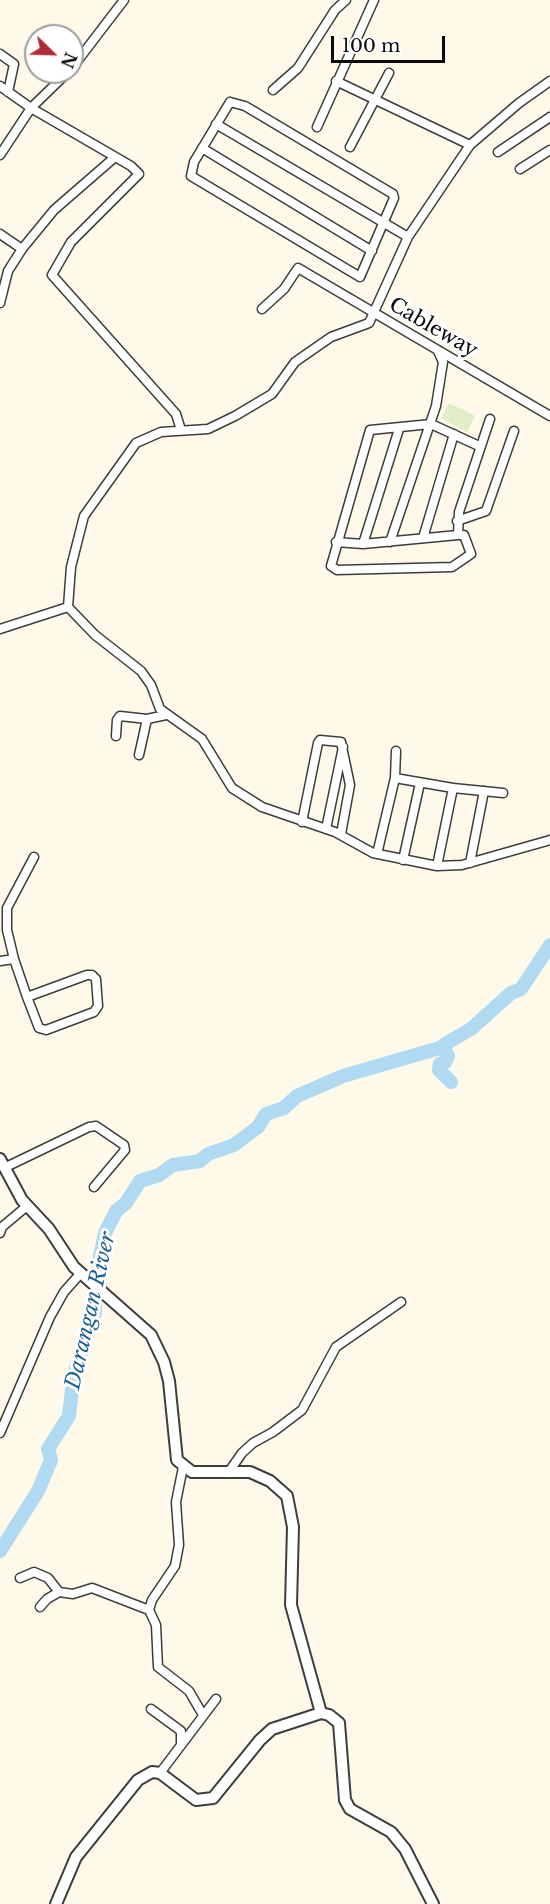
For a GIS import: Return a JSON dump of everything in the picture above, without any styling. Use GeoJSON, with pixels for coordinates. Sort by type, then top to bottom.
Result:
{"type":"FeatureCollection","features":[{"type":"Feature","properties":{"kind":"street"},"geometry":{"type":"LineString","coordinates":[[84,52],[124,0]]}},
{"type":"Feature","properties":{"kind":"street"},"geometry":{"type":"LineString","coordinates":[[273,90],[298,68],[335,10],[346,0]]}},
{"type":"Feature","properties":{"kind":"street"},"geometry":{"type":"LineString","coordinates":[[316,127],[374,0]]}},
{"type":"Feature","properties":{"kind":"street"},"geometry":{"type":"LineString","coordinates":[[0,54],[14,64],[8,92]]}},
{"type":"Feature","properties":{"kind":"street"},"geometry":{"type":"LineString","coordinates":[[350,147],[389,73]]}},
{"type":"Feature","properties":{"kind":"street"},"geometry":{"type":"LineString","coordinates":[[336,81],[470,145]]}},
{"type":"Feature","properties":{"kind":"street"},"geometry":{"type":"LineString","coordinates":[[0,155],[31,108],[56,84]]}},
{"type":"Feature","properties":{"kind":"street"},"geometry":{"type":"LineString","coordinates":[[549,85],[519,103],[470,145],[408,237],[369,323],[331,337],[295,362],[273,394],[242,412],[208,429],[161,432],[136,442],[84,516],[71,567],[68,607],[95,635],[141,671],[151,685],[160,709],[202,739],[232,788],[262,807],[341,834],[377,854],[437,866],[470,863],[550,840]]}},
{"type":"Feature","properties":{"kind":"street"},"geometry":{"type":"LineString","coordinates":[[0,86],[31,108],[116,157],[139,174],[71,242],[52,275],[176,414],[181,430]]}},
{"type":"Feature","properties":{"kind":"street"},"geometry":{"type":"LineString","coordinates":[[230,102],[238,103],[393,194],[394,198],[362,274],[357,276],[190,174],[202,148],[230,102]]}},
{"type":"Feature","properties":{"kind":"street"},"geometry":{"type":"LineString","coordinates":[[498,152],[550,117]]}},
{"type":"Feature","properties":{"kind":"street"},"geometry":{"type":"LineString","coordinates":[[216,124],[408,237]]}},
{"type":"Feature","properties":{"kind":"street"},"geometry":{"type":"LineString","coordinates":[[202,148],[372,251]]}},
{"type":"Feature","properties":{"kind":"street"},"geometry":{"type":"LineString","coordinates":[[520,169],[550,150]]}},
{"type":"Feature","properties":{"kind":"street"},"geometry":{"type":"LineString","coordinates":[[0,303],[8,270],[22,249],[54,210],[116,157]]}},
{"type":"Feature","properties":{"kind":"street"},"geometry":{"type":"LineString","coordinates":[[0,234],[22,249]]}},
{"type":"Feature","properties":{"kind":"street","name":"Cableway"},"geometry":{"type":"LineString","coordinates":[[262,309],[284,288],[298,268],[550,416]]}},
{"type":"Feature","properties":{"kind":"street"},"geometry":{"type":"LineString","coordinates":[[390,542],[436,406],[443,362],[436,348]]}},
{"type":"Feature","properties":{"kind":"street"},"geometry":{"type":"LineString","coordinates":[[458,534],[457,521],[479,446],[490,419]]}},
{"type":"Feature","properties":{"kind":"street"},"geometry":{"type":"LineString","coordinates":[[336,542],[363,544],[458,534],[464,536],[471,554],[452,567],[337,570],[331,566],[336,542],[370,430],[399,429],[430,424],[479,446]]}},
{"type":"Feature","properties":{"kind":"street"},"geometry":{"type":"LineString","coordinates":[[363,544],[399,429]]}},
{"type":"Feature","properties":{"kind":"street"},"geometry":{"type":"LineString","coordinates":[[457,521],[486,511],[514,431]]}},
{"type":"Feature","properties":{"kind":"street"},"geometry":{"type":"LineString","coordinates":[[423,538],[454,434]]}},
{"type":"Feature","properties":{"kind":"street"},"geometry":{"type":"LineString","coordinates":[[0,629],[68,607]]}},
{"type":"Feature","properties":{"kind":"street"},"geometry":{"type":"LineString","coordinates":[[116,736],[117,720],[120,716],[147,719],[166,715]]}},
{"type":"Feature","properties":{"kind":"street"},"geometry":{"type":"LineString","coordinates":[[139,755],[147,719]]}},
{"type":"Feature","properties":{"kind":"street"},"geometry":{"type":"LineString","coordinates":[[302,822],[318,743],[320,740],[341,742],[350,785],[341,834]]}},
{"type":"Feature","properties":{"kind":"street"},"geometry":{"type":"LineString","coordinates":[[326,829],[343,746]]}},
{"type":"Feature","properties":{"kind":"street"},"geometry":{"type":"LineString","coordinates":[[377,854],[395,778],[396,752]]}},
{"type":"Feature","properties":{"kind":"street"},"geometry":{"type":"LineString","coordinates":[[395,778],[453,788],[503,793]]}},
{"type":"Feature","properties":{"kind":"street"},"geometry":{"type":"LineString","coordinates":[[403,860],[420,783]]}},
{"type":"Feature","properties":{"kind":"street"},"geometry":{"type":"LineString","coordinates":[[437,866],[453,788]]}},
{"type":"Feature","properties":{"kind":"street"},"geometry":{"type":"LineString","coordinates":[[470,863],[484,791]]}},
{"type":"Feature","properties":{"kind":"street"},"geometry":{"type":"LineString","coordinates":[[27,997],[92,975],[96,979],[96,1010],[46,1030],[39,1028],[27,997],[14,959],[4,908],[34,857]]}},
{"type":"Feature","properties":{"kind":"street"},"geometry":{"type":"LineString","coordinates":[[0,961],[14,959]]}},
{"type":"Feature","properties":{"kind":"street"},"geometry":{"type":"LineString","coordinates":[[94,1186],[125,1150],[124,1144],[96,1126],[3,1163],[27,1206],[49,1229],[82,1276],[151,1335],[164,1362],[169,1382],[177,1460],[192,1472],[250,1472],[270,1481],[287,1496],[293,1527],[291,1605],[321,1713]]}},
{"type":"Feature","properties":{"kind":"street"},"geometry":{"type":"LineString","coordinates":[[0,1233],[2,1227],[27,1206]]}},
{"type":"Feature","properties":{"kind":"street"},"geometry":{"type":"LineString","coordinates":[[0,1433],[50,1317],[64,1292],[82,1276]]}},
{"type":"Feature","properties":{"kind":"street"},"geometry":{"type":"LineString","coordinates":[[228,1473],[242,1453],[253,1443],[273,1432],[302,1410],[336,1347],[401,1302]]}},
{"type":"Feature","properties":{"kind":"street"},"geometry":{"type":"LineString","coordinates":[[183,1467],[176,1502],[179,1545],[175,1566],[152,1600],[149,1610],[156,1625],[158,1667],[189,1691],[203,1715]]}},
{"type":"Feature","properties":{"kind":"street"},"geometry":{"type":"LineString","coordinates":[[20,1578],[34,1572],[48,1578],[59,1592]]}},
{"type":"Feature","properties":{"kind":"street"},"geometry":{"type":"LineString","coordinates":[[40,1608],[47,1599],[59,1592],[73,1594],[92,1588],[149,1610]]}},
{"type":"Feature","properties":{"kind":"street"},"geometry":{"type":"LineString","coordinates":[[160,1773],[216,1699]]}},
{"type":"Feature","properties":{"kind":"street"},"geometry":{"type":"LineString","coordinates":[[151,1709],[181,1731],[181,1744]]}},
{"type":"Feature","properties":{"kind":"street"},"geometry":{"type":"LineString","coordinates":[[56,1904],[75,1857],[93,1832],[138,1780],[152,1772],[160,1773],[196,1800],[213,1798],[272,1729],[321,1713],[329,1715],[339,1723],[345,1800],[350,1809],[390,1832],[405,1849],[433,1904]]}},
{"type":"Feature","properties":{"kind":"green space"},"geometry":{"type":"Polygon","coordinates":[[[449,403],[475,416],[467,432],[441,418],[449,403]]]}},
{"type":"Feature","properties":{"kind":"waterway","name":"Darangan River"},"geometry":{"type":"LineString","coordinates":[[451,1082],[439,1070],[440,1064],[445,1062],[448,1056],[443,1047],[445,1044],[471,1029],[511,993],[521,989],[550,945]]}},
{"type":"Feature","properties":{"kind":"waterway","name":"Darangan River"},"geometry":{"type":"LineString","coordinates":[[0,1551],[38,1491],[51,1460],[48,1449],[69,1416],[74,1373],[95,1313],[96,1275],[105,1233],[116,1211],[126,1203],[140,1181],[159,1175],[173,1165],[200,1161],[208,1154],[234,1145],[258,1127],[266,1114],[284,1108],[297,1096],[343,1076],[443,1047]]}}]}
